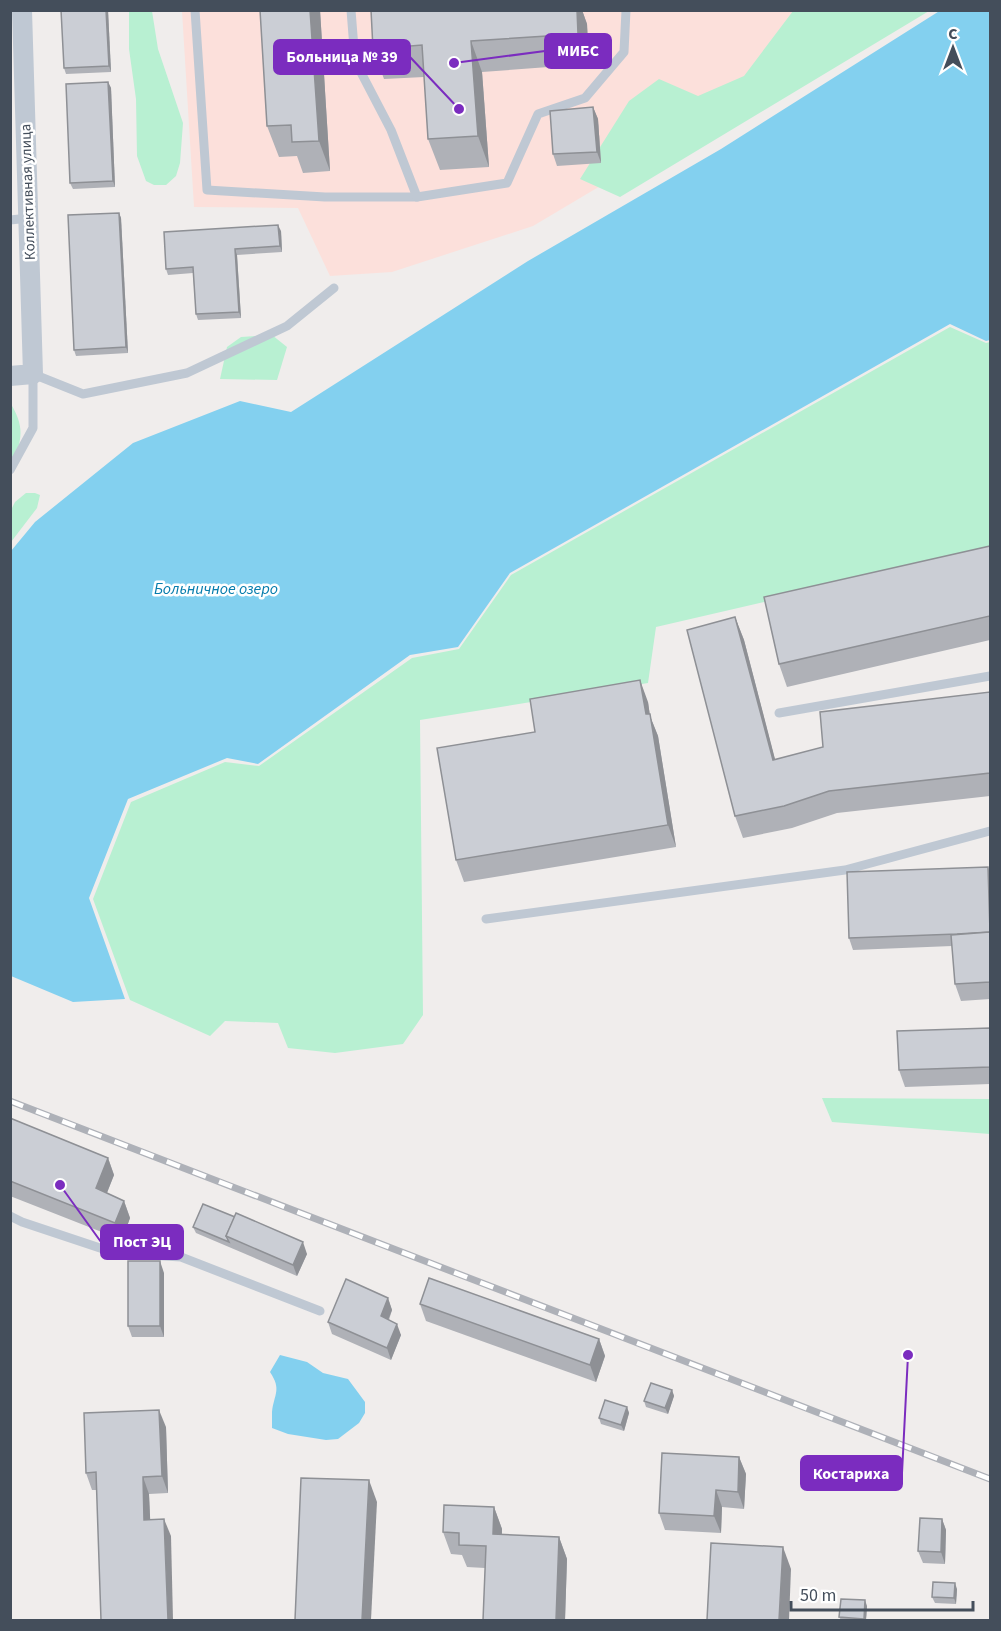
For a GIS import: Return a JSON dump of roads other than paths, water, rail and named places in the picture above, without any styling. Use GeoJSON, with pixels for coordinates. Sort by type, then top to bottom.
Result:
{"type":"FeatureCollection","features":[{"type":"Feature","properties":{"kind":"street","name":"Коллективная улица"},"geometry":{"type":"LineString","coordinates":[[22,10],[20,219],[33,374]]}},
{"type":"Feature","properties":{"kind":"street"},"geometry":{"type":"LineString","coordinates":[[10,376],[33,374]]}},
{"type":"Feature","properties":{"kind":"lane"},"geometry":{"type":"LineString","coordinates":[[195,10],[207,190],[326,196],[417,197],[507,183],[538,114],[585,98],[624,52],[626,10]]}},
{"type":"Feature","properties":{"kind":"lane"},"geometry":{"type":"LineString","coordinates":[[351,10],[355,61],[391,130],[417,197]]}},
{"type":"Feature","properties":{"kind":"lane"},"geometry":{"type":"LineString","coordinates":[[10,470],[33,428],[33,374],[83,394],[187,373],[287,326],[334,288]]}},
{"type":"Feature","properties":{"kind":"lane"},"geometry":{"type":"LineString","coordinates":[[779,712],[990,676]]}},
{"type":"Feature","properties":{"kind":"lane"},"geometry":{"type":"LineString","coordinates":[[486,919],[845,870],[990,831]]}},
{"type":"Feature","properties":{"kind":"lane"},"geometry":{"type":"LineString","coordinates":[[10,1216],[115,1253],[181,1257],[320,1311]]}},
{"type":"Feature","properties":{"kind":"water","name":"Больничное озеро"},"geometry":{"type":"Polygon","coordinates":[[[941,10],[990,11],[990,340],[986,341],[950,324],[510,573],[458,647],[410,655],[258,764],[227,758],[128,799],[89,898],[125,999],[73,1002],[11,976],[11,551],[35,522],[133,443],[240,401],[291,412],[528,261],[721,149],[941,10]]]}},
{"type":"Feature","properties":{"kind":"water"},"geometry":{"type":"Polygon","coordinates":[[[280,1355],[307,1362],[323,1373],[348,1379],[365,1402],[365,1413],[359,1423],[338,1439],[326,1440],[288,1434],[272,1428],[276,1383],[270,1372],[280,1355]]]}},
{"type":"Feature","properties":{"kind":"railway"},"geometry":{"type":"LineString","coordinates":[[10,1101],[990,1479]]}},
{"type":"Feature","properties":{"kind":"place","name":"МИБС"},"geometry":{"type":"Point","coordinates":[454,63]}},
{"type":"Feature","properties":{"kind":"place","name":"Больница № 39"},"geometry":{"type":"Point","coordinates":[459,109]}},
{"type":"Feature","properties":{"kind":"place","name":"Пост ЭЦ"},"geometry":{"type":"Point","coordinates":[60,1185]}},
{"type":"Feature","properties":{"kind":"place","name":"Костариха"},"geometry":{"type":"Point","coordinates":[908,1355]}}]}
